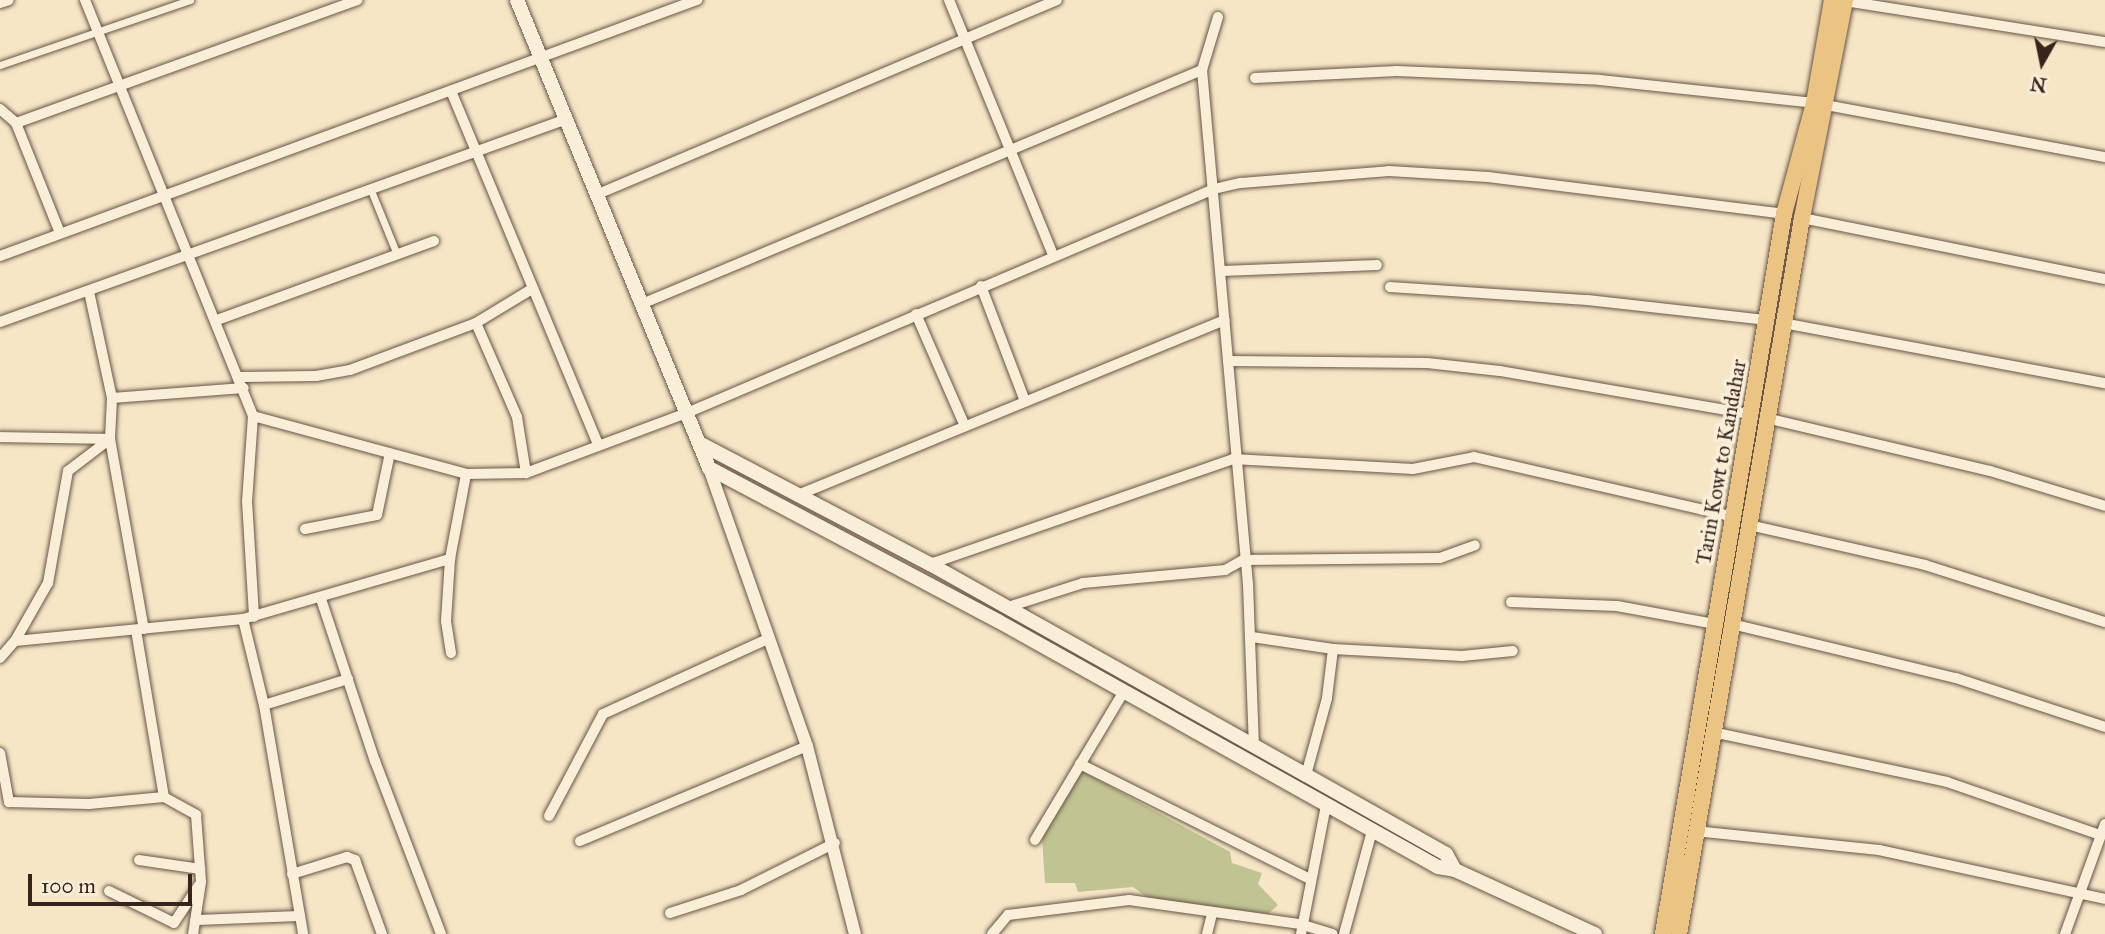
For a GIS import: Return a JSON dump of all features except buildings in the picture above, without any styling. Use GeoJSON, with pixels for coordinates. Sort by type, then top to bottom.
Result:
{"type":"FeatureCollection","features":[{"type":"Feature","properties":{"kind":"main road"},"geometry":{"type":"LineString","coordinates":[[517,0],[689,412],[709,468],[1124,691],[1438,867],[1455,870],[1595,934]]}},
{"type":"Feature","properties":{"kind":"main road","name":"Tarin Kowt to Kandahar"},"geometry":{"type":"LineString","coordinates":[[1679,934],[1695,831],[1715,624],[1749,414],[1802,218],[1820,104],[1841,0]]}},
{"type":"Feature","properties":{"kind":"main road","name":"Tarin Kowt to Kandahar"},"geometry":{"type":"LineString","coordinates":[[1663,934],[1701,753],[1712,732],[1749,525],[1766,418],[1784,214],[1820,104]]}},
{"type":"Feature","properties":{"kind":"main road"},"geometry":{"type":"LineString","coordinates":[[1784,214],[1802,218]]}},
{"type":"Feature","properties":{"kind":"main road"},"geometry":{"type":"LineString","coordinates":[[701,444],[930,564],[1307,775],[1446,855],[1455,870]]}},
{"type":"Feature","properties":{"kind":"street"},"geometry":{"type":"LineString","coordinates":[[0,3],[9,0]]}},
{"type":"Feature","properties":{"kind":"street"},"geometry":{"type":"LineString","coordinates":[[85,0],[241,377],[253,416],[247,501],[248,618],[303,934]]}},
{"type":"Feature","properties":{"kind":"street"},"geometry":{"type":"LineString","coordinates":[[0,65],[190,0]]}},
{"type":"Feature","properties":{"kind":"street"},"geometry":{"type":"LineString","coordinates":[[0,256],[697,0]]}},
{"type":"Feature","properties":{"kind":"street"},"geometry":{"type":"LineString","coordinates":[[949,0],[1053,255]]}},
{"type":"Feature","properties":{"kind":"street"},"geometry":{"type":"LineString","coordinates":[[598,194],[1057,0]]}},
{"type":"Feature","properties":{"kind":"street"},"geometry":{"type":"LineString","coordinates":[[1841,0],[2105,42]]}},
{"type":"Feature","properties":{"kind":"street"},"geometry":{"type":"LineString","coordinates":[[16,123],[350,1]]}},
{"type":"Feature","properties":{"kind":"street"},"geometry":{"type":"LineString","coordinates":[[1218,17],[1202,70],[1222,271],[1233,458],[1252,637],[1254,746]]}},
{"type":"Feature","properties":{"kind":"street"},"geometry":{"type":"LineString","coordinates":[[644,303],[1202,70]]}},
{"type":"Feature","properties":{"kind":"street"},"geometry":{"type":"LineString","coordinates":[[1255,78],[1397,71],[1600,80],[1820,104],[2105,158]]}},
{"type":"Feature","properties":{"kind":"street"},"geometry":{"type":"LineString","coordinates":[[451,91],[598,445]]}},
{"type":"Feature","properties":{"kind":"street"},"geometry":{"type":"LineString","coordinates":[[0,109],[16,123],[60,233]]}},
{"type":"Feature","properties":{"kind":"street"},"geometry":{"type":"LineString","coordinates":[[0,322],[89,292],[370,187],[567,119]]}},
{"type":"Feature","properties":{"kind":"street"},"geometry":{"type":"LineString","coordinates":[[253,416],[466,474],[526,473],[689,412],[1053,255],[1214,189],[1389,171],[1488,177],[1784,214]]}},
{"type":"Feature","properties":{"kind":"street"},"geometry":{"type":"LineString","coordinates":[[370,187],[396,252]]}},
{"type":"Feature","properties":{"kind":"street"},"geometry":{"type":"LineString","coordinates":[[1802,218],[2105,279]]}},
{"type":"Feature","properties":{"kind":"street"},"geometry":{"type":"LineString","coordinates":[[217,320],[396,252],[433,241]]}},
{"type":"Feature","properties":{"kind":"street"},"geometry":{"type":"LineString","coordinates":[[1222,271],[1377,265]]}},
{"type":"Feature","properties":{"kind":"street"},"geometry":{"type":"LineString","coordinates":[[981,286],[1025,401]]}},
{"type":"Feature","properties":{"kind":"street"},"geometry":{"type":"LineString","coordinates":[[1390,287],[1588,300],[1775,322],[2105,383]]}},
{"type":"Feature","properties":{"kind":"street"},"geometry":{"type":"LineString","coordinates":[[241,377],[316,376],[350,370],[477,323],[532,289]]}},
{"type":"Feature","properties":{"kind":"street"},"geometry":{"type":"LineString","coordinates":[[89,292],[112,398],[110,439],[164,797]]}},
{"type":"Feature","properties":{"kind":"street"},"geometry":{"type":"LineString","coordinates":[[916,314],[965,426]]}},
{"type":"Feature","properties":{"kind":"street"},"geometry":{"type":"LineString","coordinates":[[798,495],[1225,320]]}},
{"type":"Feature","properties":{"kind":"street"},"geometry":{"type":"LineString","coordinates":[[477,323],[517,417],[526,473]]}},
{"type":"Feature","properties":{"kind":"street"},"geometry":{"type":"LineString","coordinates":[[1228,361],[1427,363],[1500,371],[1749,414]]}},
{"type":"Feature","properties":{"kind":"street"},"geometry":{"type":"LineString","coordinates":[[112,398],[244,388]]}},
{"type":"Feature","properties":{"kind":"street"},"geometry":{"type":"LineString","coordinates":[[1766,418],[1990,471],[2105,506]]}},
{"type":"Feature","properties":{"kind":"street"},"geometry":{"type":"LineString","coordinates":[[0,437],[110,439]]}},
{"type":"Feature","properties":{"kind":"street"},"geometry":{"type":"LineString","coordinates":[[0,658],[15,641],[48,583],[68,471],[110,439]]}},
{"type":"Feature","properties":{"kind":"street"},"geometry":{"type":"LineString","coordinates":[[305,529],[377,515],[390,453]]}},
{"type":"Feature","properties":{"kind":"street"},"geometry":{"type":"LineString","coordinates":[[930,564],[1233,458],[1413,469],[1474,457],[1733,517]]}},
{"type":"Feature","properties":{"kind":"street"},"geometry":{"type":"LineString","coordinates":[[709,468],[807,746],[835,843],[855,934]]}},
{"type":"Feature","properties":{"kind":"street"},"geometry":{"type":"LineString","coordinates":[[451,653],[446,621],[450,559],[466,474]]}},
{"type":"Feature","properties":{"kind":"street"},"geometry":{"type":"LineString","coordinates":[[1749,525],[1925,565],[2105,621]]}},
{"type":"Feature","properties":{"kind":"street"},"geometry":{"type":"LineString","coordinates":[[1008,607],[1083,583],[1225,570],[1243,560],[1440,558],[1475,545]]}},
{"type":"Feature","properties":{"kind":"street"},"geometry":{"type":"LineString","coordinates":[[15,641],[248,618],[321,599],[450,559]]}},
{"type":"Feature","properties":{"kind":"street"},"geometry":{"type":"LineString","coordinates":[[321,599],[440,934]]}},
{"type":"Feature","properties":{"kind":"street"},"geometry":{"type":"LineString","coordinates":[[1511,602],[1617,606],[1715,624]]}},
{"type":"Feature","properties":{"kind":"street"},"geometry":{"type":"LineString","coordinates":[[1732,624],[1956,678],[2105,727]]}},
{"type":"Feature","properties":{"kind":"street"},"geometry":{"type":"LineString","coordinates":[[1252,637],[1333,649],[1462,656],[1513,651]]}},
{"type":"Feature","properties":{"kind":"street"},"geometry":{"type":"LineString","coordinates":[[549,816],[603,714],[770,638]]}},
{"type":"Feature","properties":{"kind":"street"},"geometry":{"type":"LineString","coordinates":[[1307,775],[1326,698],[1333,649]]}},
{"type":"Feature","properties":{"kind":"street"},"geometry":{"type":"LineString","coordinates":[[264,705],[348,679]]}},
{"type":"Feature","properties":{"kind":"street"},"geometry":{"type":"LineString","coordinates":[[1035,840],[1124,691]]}},
{"type":"Feature","properties":{"kind":"street"},"geometry":{"type":"LineString","coordinates":[[1712,732],[1947,782],[2100,835]]}},
{"type":"Feature","properties":{"kind":"street"},"geometry":{"type":"LineString","coordinates":[[580,841],[807,746]]}},
{"type":"Feature","properties":{"kind":"street"},"geometry":{"type":"LineString","coordinates":[[0,753],[9,802],[89,804],[164,797],[196,815],[201,882],[193,934]]}},
{"type":"Feature","properties":{"kind":"street"},"geometry":{"type":"LineString","coordinates":[[1080,764],[1310,879]]}},
{"type":"Feature","properties":{"kind":"street"},"geometry":{"type":"LineString","coordinates":[[1301,929],[1326,805]]}},
{"type":"Feature","properties":{"kind":"street"},"geometry":{"type":"LineString","coordinates":[[2065,934],[2105,824]]}},
{"type":"Feature","properties":{"kind":"street"},"geometry":{"type":"LineString","coordinates":[[1344,934],[1372,831]]}},
{"type":"Feature","properties":{"kind":"street"},"geometry":{"type":"LineString","coordinates":[[1695,831],[1879,850],[2082,891],[2105,899]]}},
{"type":"Feature","properties":{"kind":"street"},"geometry":{"type":"LineString","coordinates":[[670,913],[741,890],[835,843]]}},
{"type":"Feature","properties":{"kind":"street"},"geometry":{"type":"LineString","coordinates":[[292,874],[347,857],[355,860],[382,934]]}},
{"type":"Feature","properties":{"kind":"street"},"geometry":{"type":"LineString","coordinates":[[139,860],[200,869]]}},
{"type":"Feature","properties":{"kind":"street"},"geometry":{"type":"LineString","coordinates":[[109,891],[174,923],[201,882]]}},
{"type":"Feature","properties":{"kind":"street"},"geometry":{"type":"LineString","coordinates":[[992,934],[1008,915],[1079,904],[1129,900],[1333,934]]}},
{"type":"Feature","properties":{"kind":"street"},"geometry":{"type":"LineString","coordinates":[[1207,934],[1212,914]]}},
{"type":"Feature","properties":{"kind":"street"},"geometry":{"type":"LineString","coordinates":[[195,920],[300,916]]}},
{"type":"Feature","properties":{"kind":"green space"},"geometry":{"type":"Polygon","coordinates":[[[1082,771],[1230,852],[1232,863],[1262,873],[1258,884],[1278,905],[1268,914],[1148,898],[1133,887],[1078,892],[1075,883],[1045,883],[1042,837],[1082,771]]]}}]}
